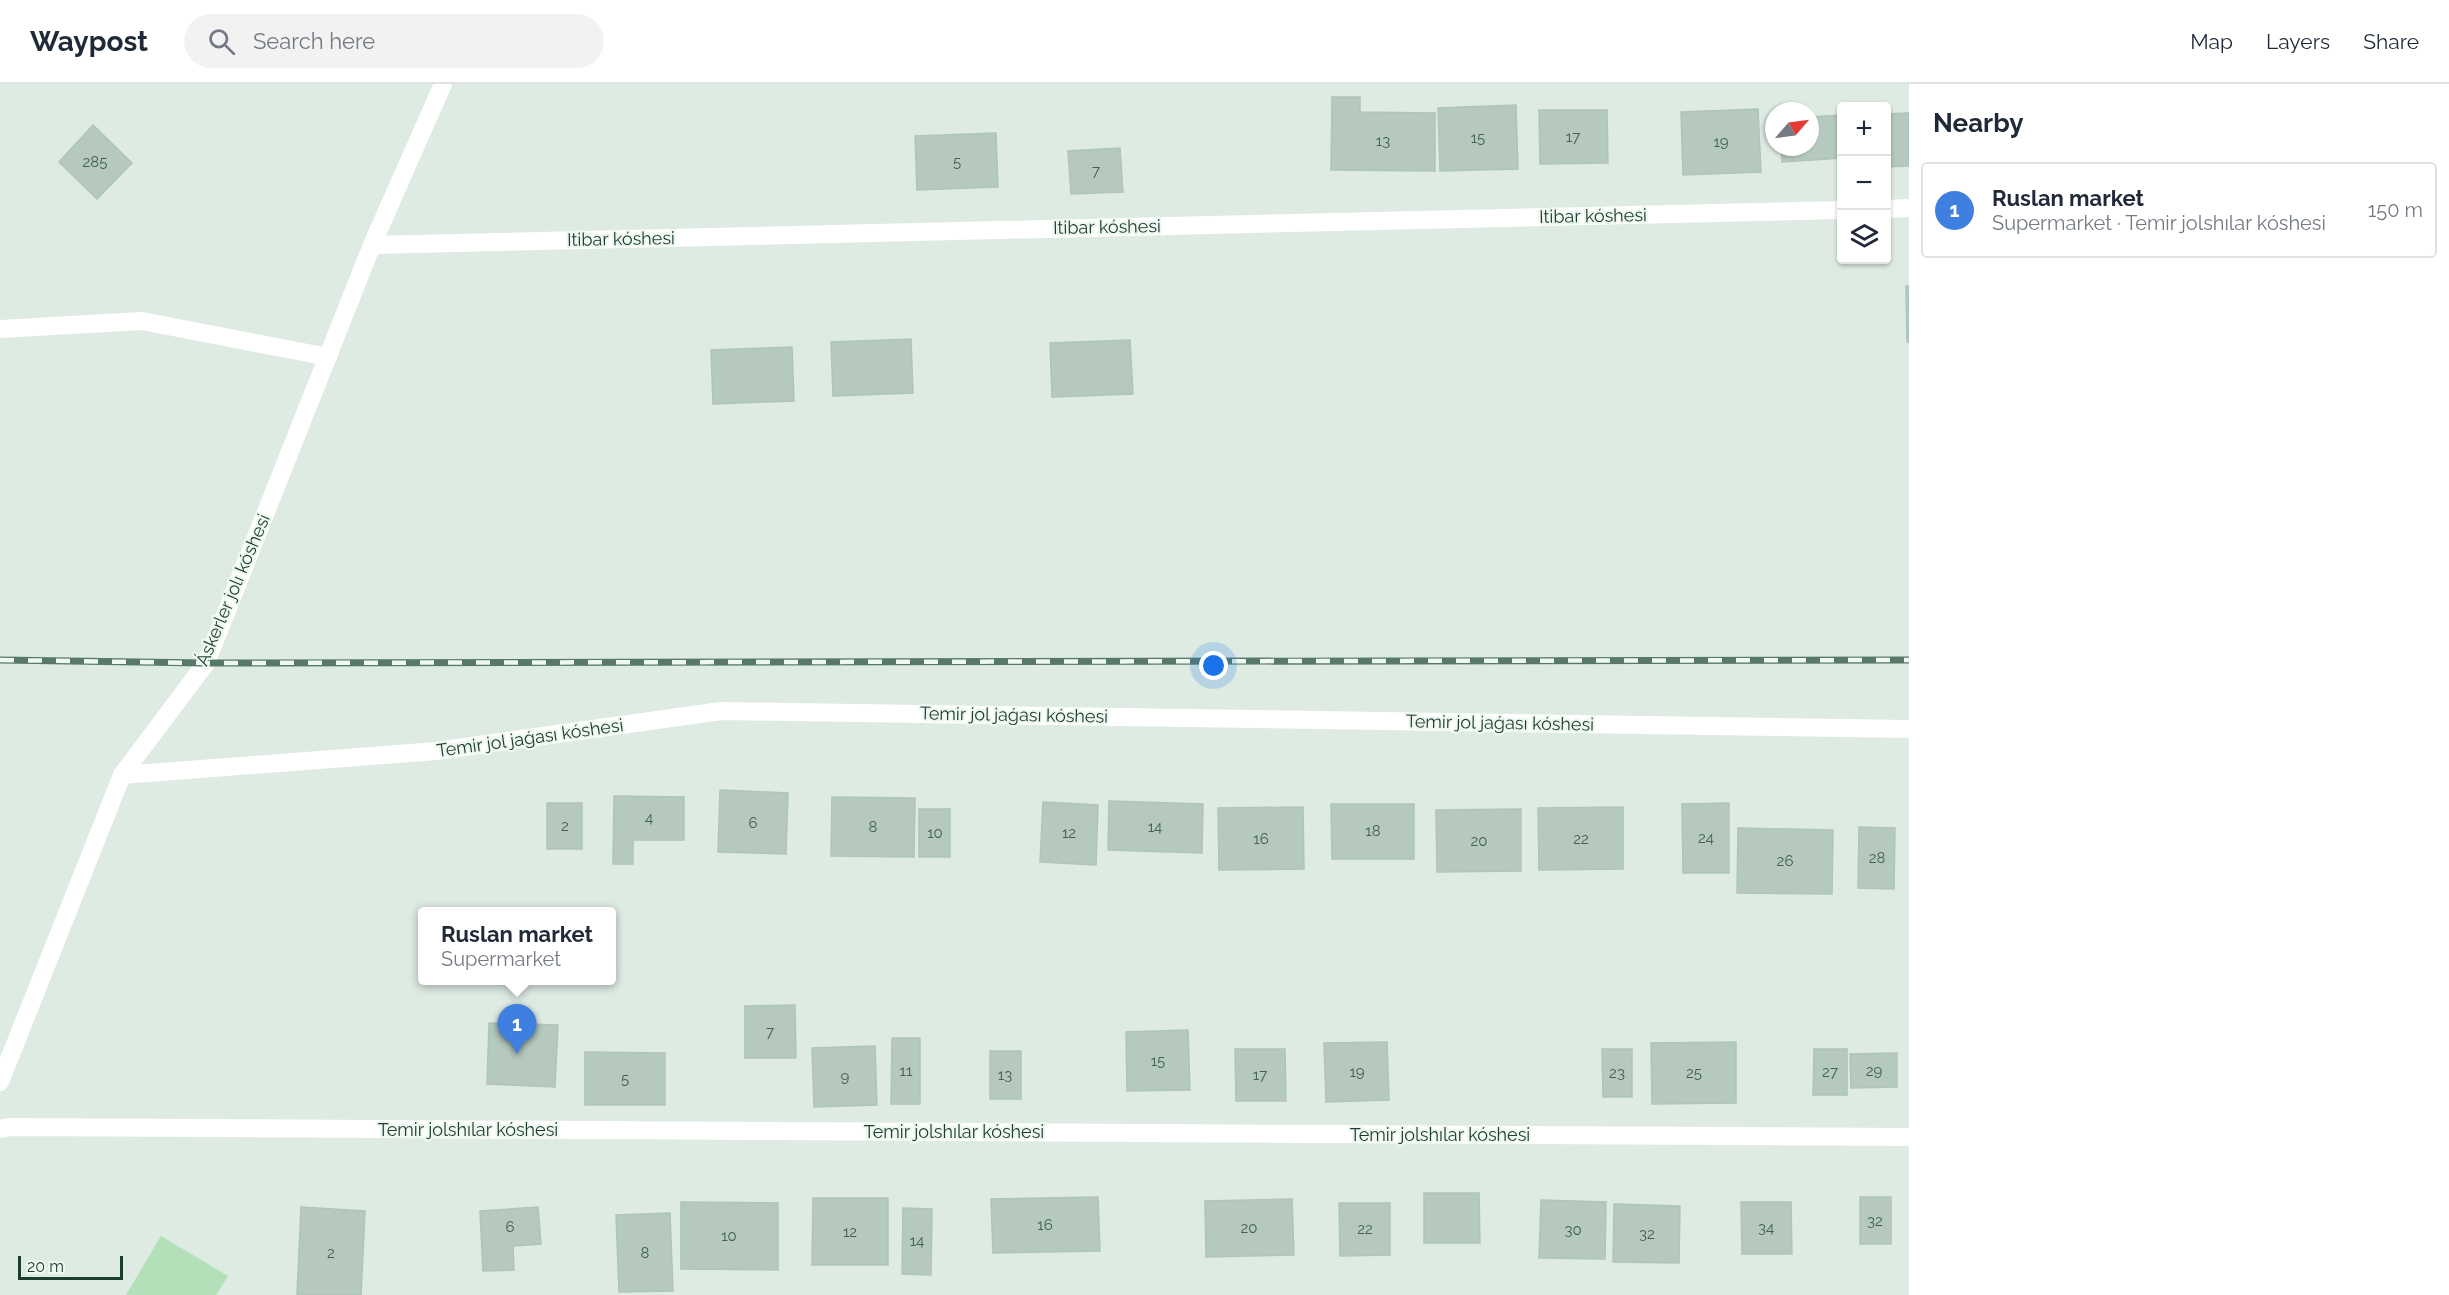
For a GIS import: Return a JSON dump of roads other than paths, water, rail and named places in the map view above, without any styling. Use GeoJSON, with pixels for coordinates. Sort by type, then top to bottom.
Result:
{"type":"FeatureCollection","features":[{"type":"Feature","properties":{"kind":"street","name":"Áskerler jolı kóshesi"},"geometry":{"type":"LineString","coordinates":[[0,1082],[122,775],[206,663],[372,245],[443,84]]}},
{"type":"Feature","properties":{"kind":"street"},"geometry":{"type":"LineString","coordinates":[[1891,209],[1909,208]]}},
{"type":"Feature","properties":{"kind":"street","name":"Itibar kóshesi"},"geometry":{"type":"LineString","coordinates":[[372,245],[1837,210]]}},
{"type":"Feature","properties":{"kind":"street"},"geometry":{"type":"LineString","coordinates":[[0,329],[142,321],[328,357]]}},
{"type":"Feature","properties":{"kind":"street","name":"Temir jol jaǵası kóshesi"},"geometry":{"type":"LineString","coordinates":[[122,775],[436,751],[721,711],[1909,729]]}},
{"type":"Feature","properties":{"kind":"street","name":"Temir jolshılar kóshesi"},"geometry":{"type":"LineString","coordinates":[[0,1129],[57,1127],[1909,1137]]}},
{"type":"Feature","properties":{"kind":"railway"},"geometry":{"type":"LineString","coordinates":[[0,660],[206,663],[1909,660]]}},
{"type":"Feature","properties":{"kind":"place","name":"Ruslan market"},"geometry":{"type":"Point","coordinates":[517,1054]}}]}
